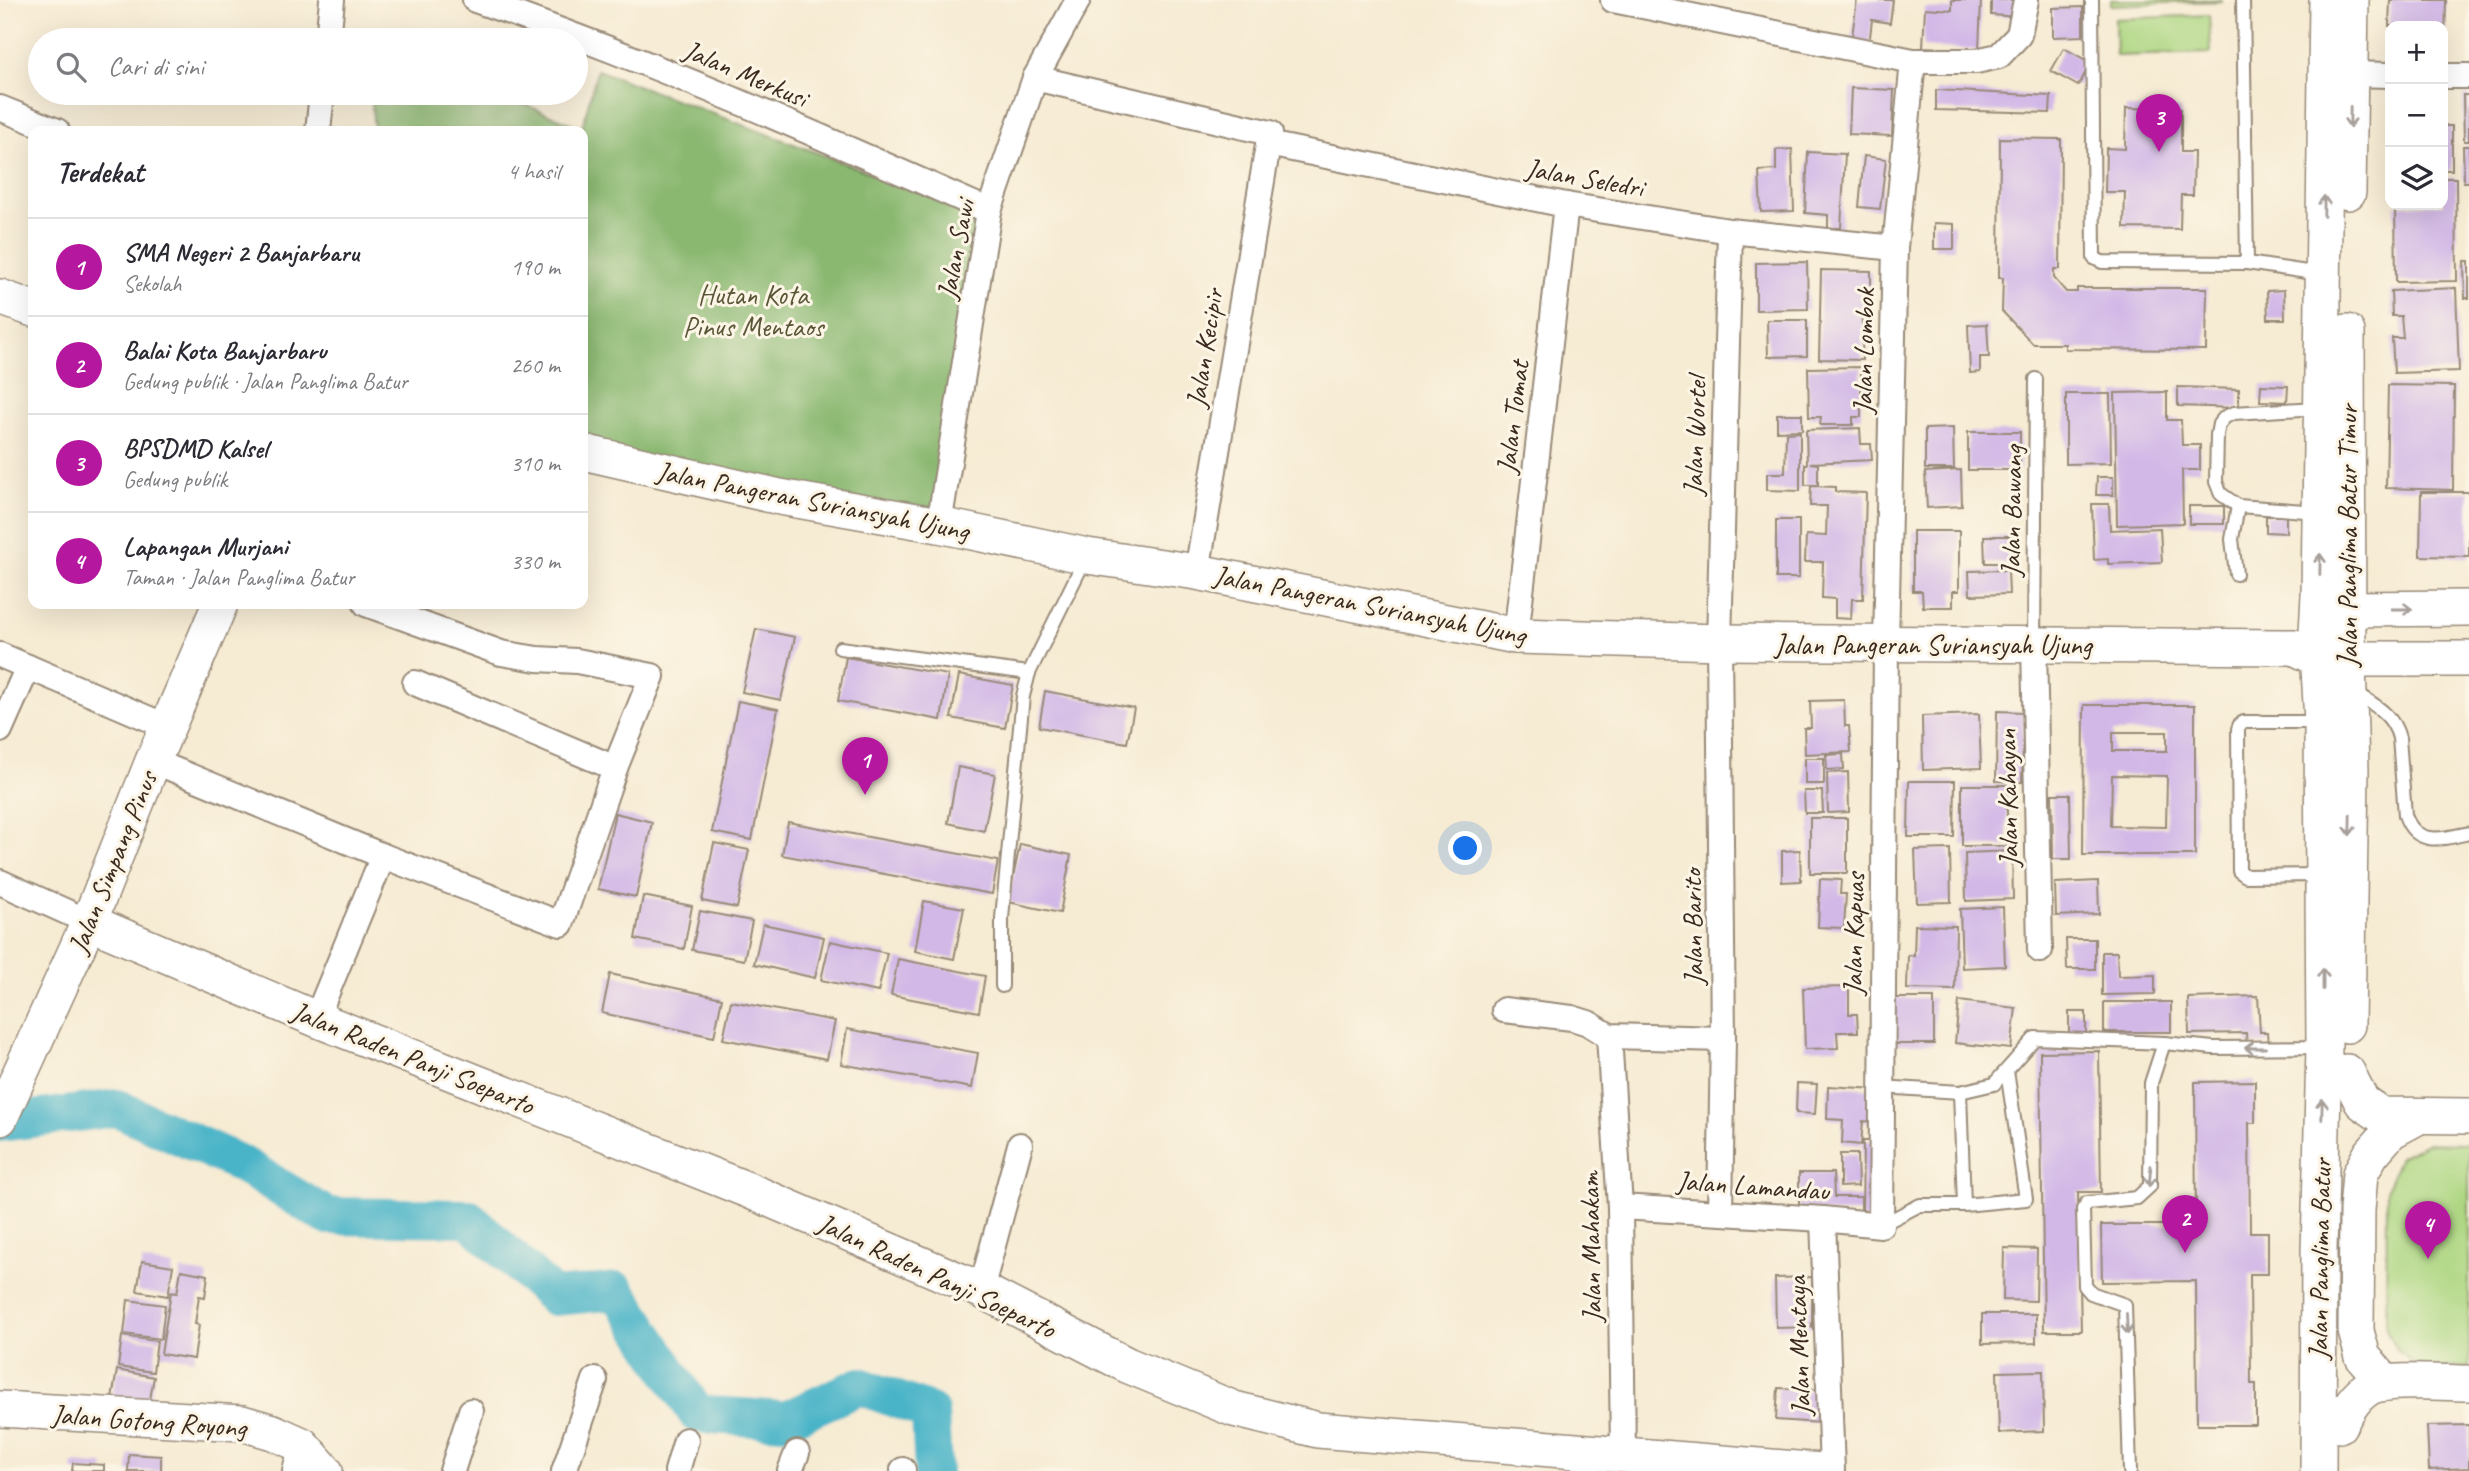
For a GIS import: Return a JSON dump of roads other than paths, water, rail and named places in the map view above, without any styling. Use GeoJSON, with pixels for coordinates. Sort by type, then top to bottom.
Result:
{"type":"FeatureCollection","features":[{"type":"Feature","properties":{"kind":"main road","name":"Jalan Panglima Batur Timur"},"geometry":{"type":"LineString","coordinates":[[2335,275],[2351,75],[2339,1]]}},
{"type":"Feature","properties":{"kind":"main road","name":"Jalan Panglima Batur Timur"},"geometry":{"type":"LineString","coordinates":[[2339,1],[2334,364],[2348,609]]}},
{"type":"Feature","properties":{"kind":"main road"},"geometry":{"type":"LineString","coordinates":[[0,297],[28,307]]}},
{"type":"Feature","properties":{"kind":"main road","name":"Jalan Panglima Batur Timur"},"geometry":{"type":"LineString","coordinates":[[2334,364],[2322,408],[2320,512],[2325,657],[2336,771],[2347,1073]]}},
{"type":"Feature","properties":{"kind":"main road","name":"Jalan Pangeran Suriansyah Ujung"},"geometry":{"type":"LineString","coordinates":[[588,453],[780,496],[939,524],[1087,556],[1197,572],[1516,636],[1719,642],[2034,644],[2325,657],[2469,659]]}},
{"type":"Feature","properties":{"kind":"main road"},"geometry":{"type":"LineString","coordinates":[[2325,657],[2348,609],[2469,608]]}},
{"type":"Feature","properties":{"kind":"main road","name":"Jalan Simpang Pinus"},"geometry":{"type":"LineString","coordinates":[[0,1118],[89,922],[153,761],[218,609]]}},
{"type":"Feature","properties":{"kind":"main road","name":"Jalan Panglima Batur Timur"},"geometry":{"type":"LineString","coordinates":[[2324,1047],[2323,875],[2336,771],[2322,722],[2325,657]]}},
{"type":"Feature","properties":{"kind":"main road","name":"Jalan Raden Panji Soeparto"},"geometry":{"type":"LineString","coordinates":[[89,922],[316,1019],[748,1190],[981,1290],[1127,1365],[1234,1409],[1318,1430],[1813,1471]]}},
{"type":"Feature","properties":{"kind":"main road","name":"Jalan Panglima Batur"},"geometry":{"type":"LineString","coordinates":[[2318,1471],[2319,1238],[2324,1047]]}},
{"type":"Feature","properties":{"kind":"main road"},"geometry":{"type":"LineString","coordinates":[[2347,1073],[2362,1102],[2381,1115],[2469,1116]]}},
{"type":"Feature","properties":{"kind":"main road","name":"Jalan Panglima Batur"},"geometry":{"type":"LineString","coordinates":[[2339,1471],[2347,1073]]}},
{"type":"Feature","properties":{"kind":"main road"},"geometry":{"type":"LineString","coordinates":[[2386,1383],[2363,1357],[2356,1331],[2360,1174],[2371,1154],[2391,1131],[2417,1117]]}},
{"type":"Feature","properties":{"kind":"main road"},"geometry":{"type":"LineString","coordinates":[[2339,1425],[2350,1405],[2369,1388],[2386,1383],[2469,1383]]}},
{"type":"Feature","properties":{"kind":"main road","name":"Jalan Gotong Royong"},"geometry":{"type":"LineString","coordinates":[[0,1409],[242,1423],[274,1432],[298,1458],[325,1471]]}},
{"type":"Feature","properties":{"kind":"street"},"geometry":{"type":"LineString","coordinates":[[329,28],[332,0]]}},
{"type":"Feature","properties":{"kind":"street","name":"Jalan Merkusi"},"geometry":{"type":"LineString","coordinates":[[475,0],[555,28]]}},
{"type":"Feature","properties":{"kind":"street","name":"Jalan Sawi"},"geometry":{"type":"LineString","coordinates":[[939,524],[989,211],[1035,78],[1078,0]]}},
{"type":"Feature","properties":{"kind":"street"},"geometry":{"type":"LineString","coordinates":[[1613,0],[1913,61],[1976,61],[1999,56],[2019,35],[2026,0]]}},
{"type":"Feature","properties":{"kind":"street","name":"Jalan Merkusi"},"geometry":{"type":"LineString","coordinates":[[588,40],[794,125],[989,211]]}},
{"type":"Feature","properties":{"kind":"street","name":"Jalan Lombok"},"geometry":{"type":"LineString","coordinates":[[1886,643],[1895,248],[1913,61]]}},
{"type":"Feature","properties":{"kind":"street"},"geometry":{"type":"LineString","coordinates":[[2351,75],[2385,75]]}},
{"type":"Feature","properties":{"kind":"street"},"geometry":{"type":"LineString","coordinates":[[2448,76],[2469,76]]}},
{"type":"Feature","properties":{"kind":"street","name":"Jalan Seledri"},"geometry":{"type":"LineString","coordinates":[[1035,78],[1269,139],[1566,205],[1730,231],[1895,248]]}},
{"type":"Feature","properties":{"kind":"street"},"geometry":{"type":"LineString","coordinates":[[319,126],[321,105]]}},
{"type":"Feature","properties":{"kind":"street"},"geometry":{"type":"LineString","coordinates":[[0,108],[45,126]]}},
{"type":"Feature","properties":{"kind":"street","name":"Jalan Kecipir"},"geometry":{"type":"LineString","coordinates":[[1197,572],[1269,139]]}},
{"type":"Feature","properties":{"kind":"street","name":"Jalan Tomat"},"geometry":{"type":"LineString","coordinates":[[1516,636],[1566,205]]}},
{"type":"Feature","properties":{"kind":"street","name":"Jalan Wortel"},"geometry":{"type":"LineString","coordinates":[[1719,642],[1730,231]]}},
{"type":"Feature","properties":{"kind":"street"},"geometry":{"type":"LineString","coordinates":[[153,761],[383,856],[561,924],[615,768],[652,676],[577,661],[537,659],[501,653],[380,609]]}},
{"type":"Feature","properties":{"kind":"street","name":"Jalan Barito"},"geometry":{"type":"LineString","coordinates":[[1719,642],[1723,1039],[1720,1212]]}},
{"type":"Feature","properties":{"kind":"street","name":"Jalan Kapuas"},"geometry":{"type":"LineString","coordinates":[[1881,1225],[1886,643]]}},
{"type":"Feature","properties":{"kind":"street","name":"Jalan Kahayan"},"geometry":{"type":"LineString","coordinates":[[2034,644],[2040,950]]}},
{"type":"Feature","properties":{"kind":"street"},"geometry":{"type":"LineString","coordinates":[[0,655],[168,727]]}},
{"type":"Feature","properties":{"kind":"street"},"geometry":{"type":"LineString","coordinates":[[0,730],[28,667]]}},
{"type":"Feature","properties":{"kind":"street"},"geometry":{"type":"LineString","coordinates":[[415,683],[615,768]]}},
{"type":"Feature","properties":{"kind":"street"},"geometry":{"type":"LineString","coordinates":[[316,1019],[383,856]]}},
{"type":"Feature","properties":{"kind":"street"},"geometry":{"type":"LineString","coordinates":[[0,882],[89,922]]}},
{"type":"Feature","properties":{"kind":"street"},"geometry":{"type":"LineString","coordinates":[[1504,1010],[1572,1018],[1588,1023],[1609,1036],[1723,1039]]}},
{"type":"Feature","properties":{"kind":"street","name":"Jalan Mahakam"},"geometry":{"type":"LineString","coordinates":[[1609,1036],[1620,1207],[1623,1456]]}},
{"type":"Feature","properties":{"kind":"street"},"geometry":{"type":"LineString","coordinates":[[981,1290],[1020,1145]]}},
{"type":"Feature","properties":{"kind":"street","name":"Jalan Lamandau"},"geometry":{"type":"LineString","coordinates":[[1620,1207],[1881,1225]]}},
{"type":"Feature","properties":{"kind":"street","name":"Jalan Mentaya"},"geometry":{"type":"LineString","coordinates":[[1813,1471],[1824,1219]]}},
{"type":"Feature","properties":{"kind":"street"},"geometry":{"type":"LineString","coordinates":[[565,1471],[594,1380]]}},
{"type":"Feature","properties":{"kind":"street"},"geometry":{"type":"LineString","coordinates":[[452,1471],[471,1411]]}},
{"type":"Feature","properties":{"kind":"street"},"geometry":{"type":"LineString","coordinates":[[677,1471],[686,1440]]}},
{"type":"Feature","properties":{"kind":"lane"},"geometry":{"type":"LineString","coordinates":[[2092,0],[2094,258],[2102,262],[2247,262],[2335,275]]}},
{"type":"Feature","properties":{"kind":"lane"},"geometry":{"type":"LineString","coordinates":[[2243,0],[2247,262]]}},
{"type":"Feature","properties":{"kind":"lane","name":"Jalan Bawang"},"geometry":{"type":"LineString","coordinates":[[2034,644],[2036,379]]}},
{"type":"Feature","properties":{"kind":"lane"},"geometry":{"type":"LineString","coordinates":[[2320,512],[2238,506],[2221,494],[2216,482],[2219,425],[2225,417],[2234,413],[2322,408]]}},
{"type":"Feature","properties":{"kind":"lane"},"geometry":{"type":"LineString","coordinates":[[2236,574],[2232,540],[2238,506]]}},
{"type":"Feature","properties":{"kind":"lane"},"geometry":{"type":"LineString","coordinates":[[1002,986],[1005,871],[1023,696],[1029,673],[1087,556]]}},
{"type":"Feature","properties":{"kind":"lane"},"geometry":{"type":"LineString","coordinates":[[840,649],[1029,673]]}},
{"type":"Feature","properties":{"kind":"lane"},"geometry":{"type":"LineString","coordinates":[[2325,657],[2390,717],[2396,726],[2405,815],[2409,827],[2421,836],[2440,839],[2469,833]]}},
{"type":"Feature","properties":{"kind":"lane"},"geometry":{"type":"LineString","coordinates":[[2322,722],[2240,724],[2238,729],[2239,871],[2246,876],[2323,875]]}},
{"type":"Feature","properties":{"kind":"lane"},"geometry":{"type":"LineString","coordinates":[[1881,1087],[1960,1092],[1994,1084],[2035,1038],[2164,1043],[2213,1048],[2324,1047]]}},
{"type":"Feature","properties":{"kind":"lane"},"geometry":{"type":"LineString","coordinates":[[2130,1471],[2125,1305],[2091,1293],[2085,1286],[2082,1209],[2087,1203],[2137,1198],[2150,1186],[2151,1083],[2164,1043]]}},
{"type":"Feature","properties":{"kind":"lane"},"geometry":{"type":"LineString","coordinates":[[1881,1225],[1920,1205],[1964,1205],[2026,1199],[2007,1071]]}},
{"type":"Feature","properties":{"kind":"lane"},"geometry":{"type":"LineString","coordinates":[[1960,1092],[1964,1205]]}},
{"type":"Feature","properties":{"kind":"waterway"},"geometry":{"type":"LineString","coordinates":[[0,1123],[117,1108],[241,1164],[327,1216],[468,1218],[554,1297],[617,1291],[697,1414],[785,1420],[860,1386],[930,1412],[933,1471]]}},
{"type":"Feature","properties":{"kind":"place","name":"BPSDMD Kalsel"},"geometry":{"type":"Point","coordinates":[2159,152]}},
{"type":"Feature","properties":{"kind":"place","name":"SMA Negeri 2 Banjarbaru"},"geometry":{"type":"Point","coordinates":[865,795]}},
{"type":"Feature","properties":{"kind":"place","name":"Balai Kota Banjarbaru"},"geometry":{"type":"Point","coordinates":[2185,1253]}},
{"type":"Feature","properties":{"kind":"place","name":"Lapangan Murjani"},"geometry":{"type":"Point","coordinates":[2428,1259]}},
{"type":"Feature","properties":{"kind":"park label","name":"Hutan Kota Pinus Mentaos"},"geometry":{"type":"Point","coordinates":[753,310]}}]}
